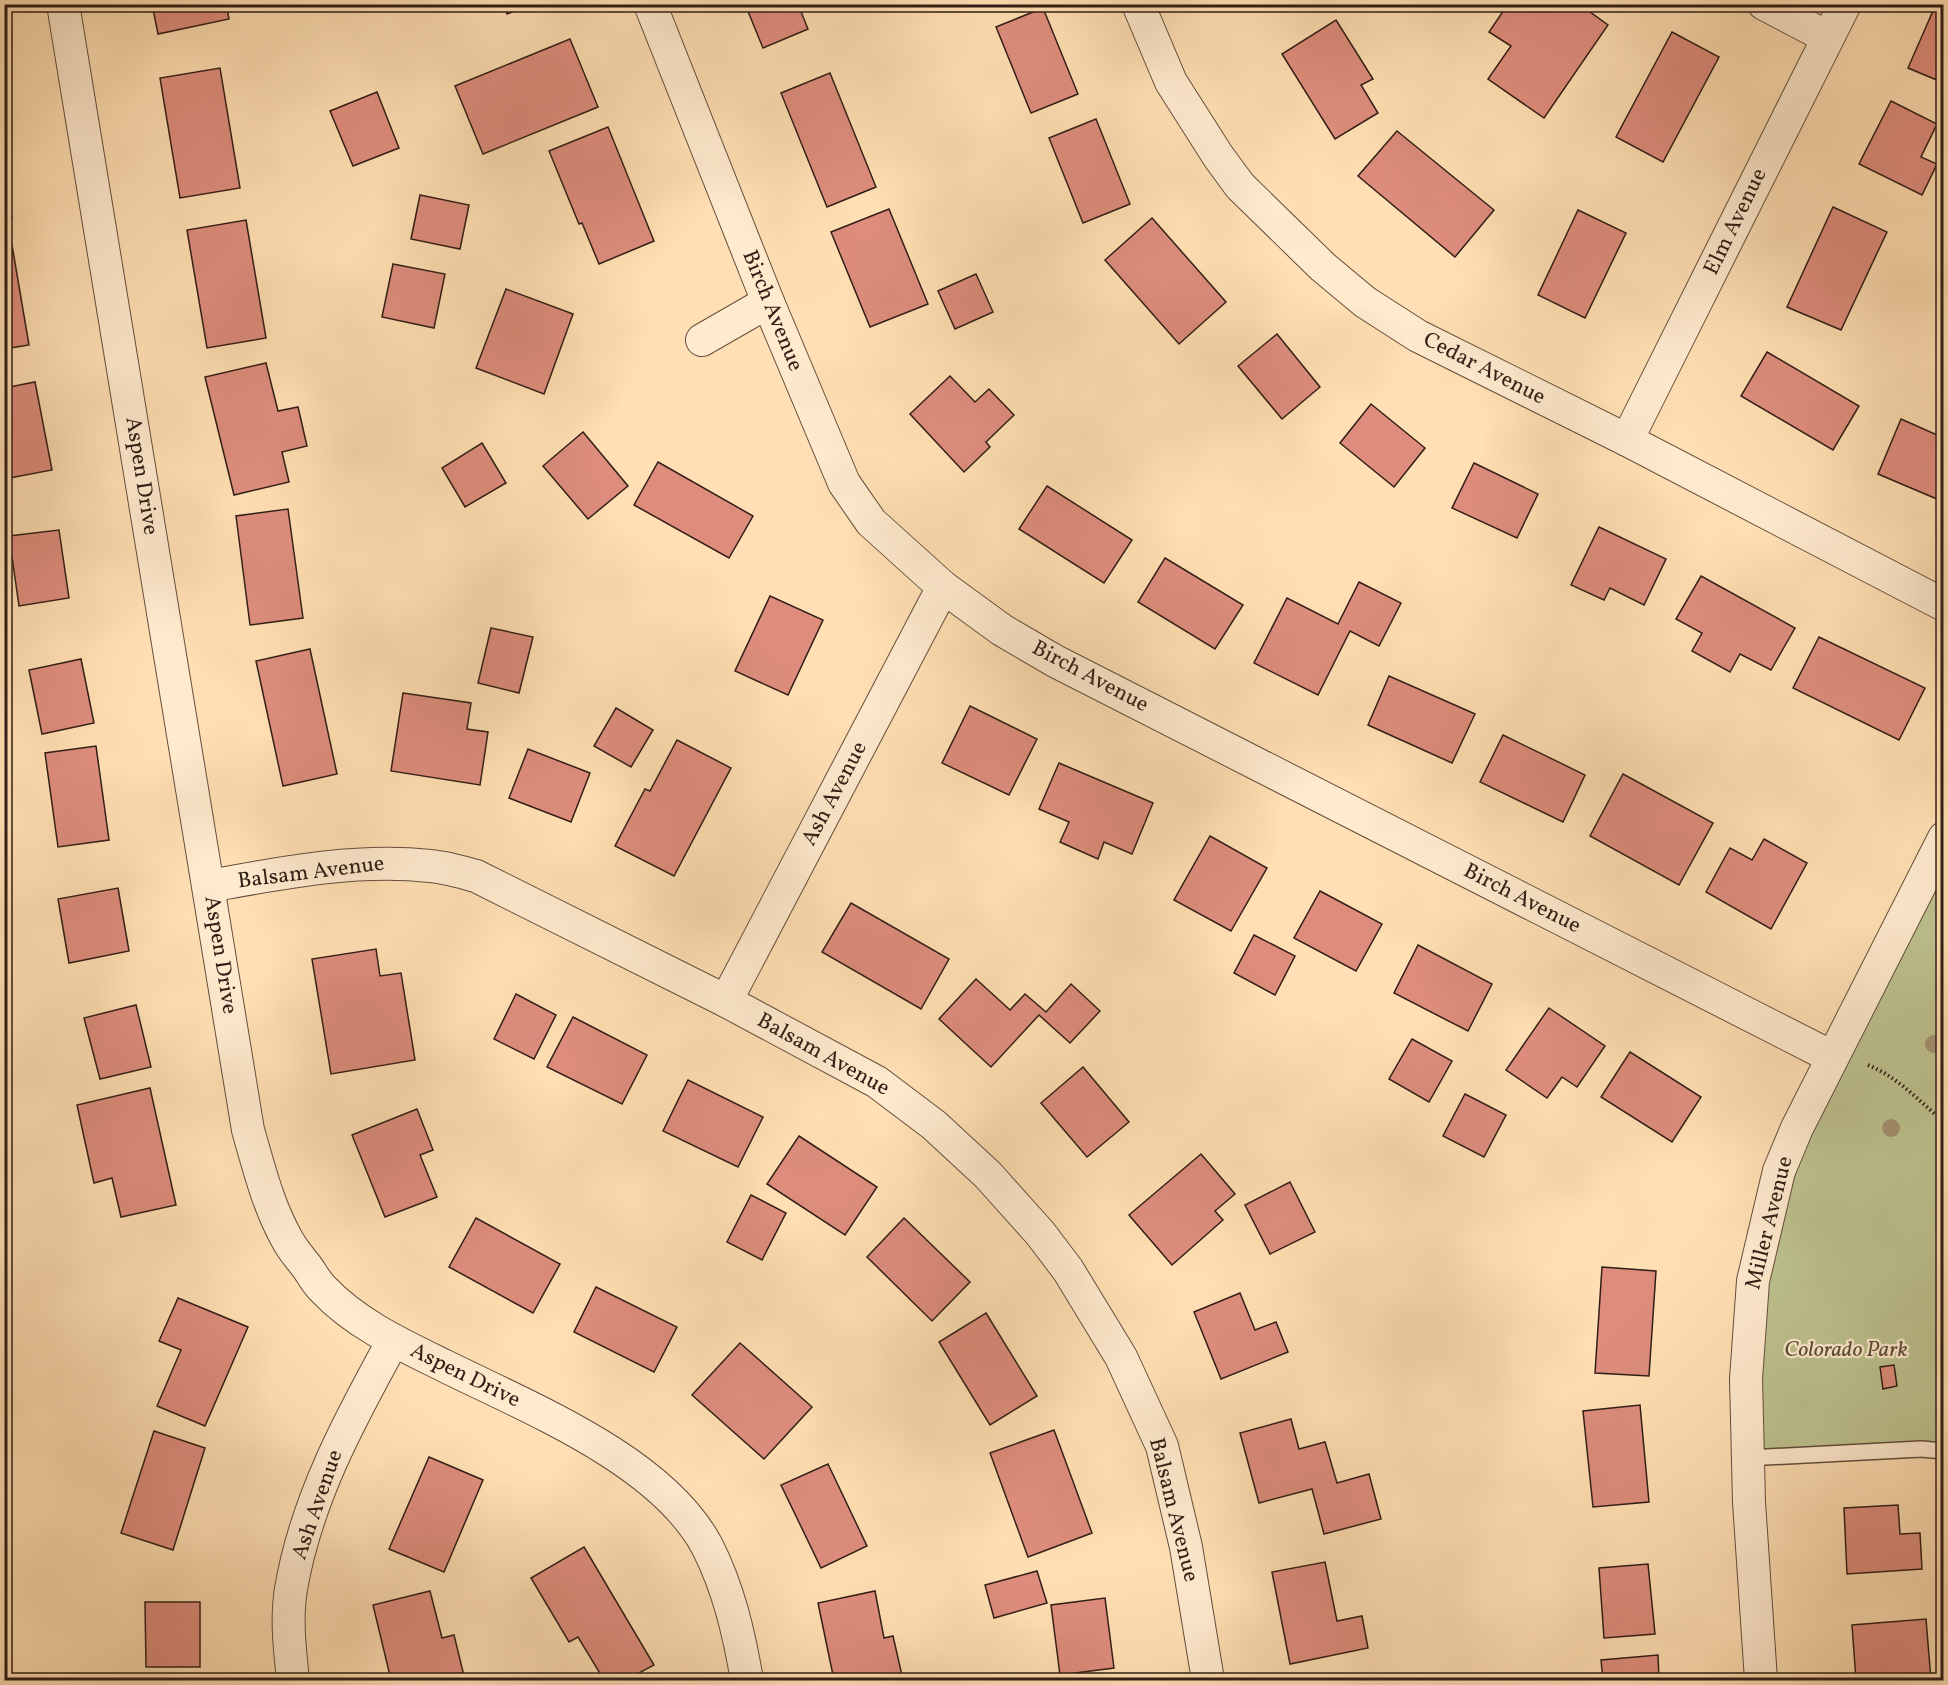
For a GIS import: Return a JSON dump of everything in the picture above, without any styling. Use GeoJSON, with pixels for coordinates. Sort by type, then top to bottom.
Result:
{"type":"FeatureCollection","features":[{"type":"Feature","properties":{"kind":"street","name":"Aspen Drive"},"geometry":{"type":"LineString","coordinates":[[63,4],[248,1130],[267,1195],[288,1241],[321,1287],[345,1310],[393,1341],[557,1421],[627,1462],[654,1484],[682,1512],[706,1545],[725,1586],[739,1632],[747,1680]]}},
{"type":"Feature","properties":{"kind":"street","name":"Birch Avenue"},"geometry":{"type":"LineString","coordinates":[[650,4],[768,302],[843,483],[871,522],[943,586],[1002,630],[1055,661],[1832,1057]]}},
{"type":"Feature","properties":{"kind":"street","name":"Cedar Avenue"},"geometry":{"type":"LineString","coordinates":[[1138,4],[1172,82],[1218,156],[1240,186],[1323,267],[1365,302],[1418,336],[1628,440],[1944,605]]}},
{"type":"Feature","properties":{"kind":"street"},"geometry":{"type":"LineString","coordinates":[[1764,4],[1827,37]]}},
{"type":"Feature","properties":{"kind":"street","name":"Elm Avenue"},"geometry":{"type":"LineString","coordinates":[[1628,440],[1845,4]]}},
{"type":"Feature","properties":{"kind":"street"},"geometry":{"type":"LineString","coordinates":[[702,340],[768,302]]}},
{"type":"Feature","properties":{"kind":"street","name":"Ash Avenue"},"geometry":{"type":"LineString","coordinates":[[726,1002],[943,586]]}},
{"type":"Feature","properties":{"kind":"street","name":"Miller Avenue"},"geometry":{"type":"LineString","coordinates":[[1761,1680],[1747,1458],[1746,1379],[1753,1281],[1779,1172],[1797,1128],[1944,838]]}},
{"type":"Feature","properties":{"kind":"street","name":"Balsam Avenue"},"geometry":{"type":"LineString","coordinates":[[209,886],[283,873],[396,863],[433,866],[476,876],[726,1002],[877,1082],[934,1125],[988,1174],[1040,1233],[1068,1270],[1121,1357],[1162,1446],[1186,1547],[1208,1680]]}},
{"type":"Feature","properties":{"kind":"street","name":"Ash Avenue"},"geometry":{"type":"LineString","coordinates":[[293,1680],[288,1624],[291,1591],[299,1551],[312,1508],[330,1462],[393,1341]]}},
{"type":"Feature","properties":{"kind":"lane"},"geometry":{"type":"LineString","coordinates":[[1747,1458],[1921,1449],[1944,1451]]}},
{"type":"Feature","properties":{"kind":"path"},"geometry":{"type":"LineString","coordinates":[[1870,1066],[1914,1095],[1944,1122]]}},
{"type":"Feature","properties":{"kind":"green space","name":"Colorado Park"},"geometry":{"type":"Polygon","coordinates":[[[1943,838],[1943,1451],[1747,1458],[1779,1171],[1943,838]]]}},
{"type":"Feature","properties":{"kind":"building"},"geometry":{"type":"Polygon","coordinates":[[[152,4],[226,4],[229,19],[158,34],[152,4]]]}},
{"type":"Feature","properties":{"kind":"building"},"geometry":{"type":"Polygon","coordinates":[[[503,4],[531,4],[507,14],[503,4]]]}},
{"type":"Feature","properties":{"kind":"building"},"geometry":{"type":"Polygon","coordinates":[[[745,4],[798,4],[808,29],[763,48],[745,4]]]}},
{"type":"Feature","properties":{"kind":"building"},"geometry":{"type":"Polygon","coordinates":[[[1508,4],[1579,4],[1608,25],[1544,118],[1488,79],[1511,46],[1489,32],[1508,4]]]}},
{"type":"Feature","properties":{"kind":"building"},"geometry":{"type":"Polygon","coordinates":[[[1936,4],[1944,4],[1944,83],[1908,68],[1936,4]]]}},
{"type":"Feature","properties":{"kind":"building"},"geometry":{"type":"Polygon","coordinates":[[[1043,8],[1078,94],[1031,113],[996,27],[1043,8]]]}},
{"type":"Feature","properties":{"kind":"building"},"geometry":{"type":"Polygon","coordinates":[[[1336,20],[1373,79],[1361,85],[1378,113],[1335,139],[1282,54],[1336,20]]]}},
{"type":"Feature","properties":{"kind":"building"},"geometry":{"type":"Polygon","coordinates":[[[1672,32],[1719,57],[1663,162],[1616,137],[1672,32]]]}},
{"type":"Feature","properties":{"kind":"building"},"geometry":{"type":"Polygon","coordinates":[[[570,39],[598,107],[483,154],[455,86],[570,39]]]}},
{"type":"Feature","properties":{"kind":"building"},"geometry":{"type":"Polygon","coordinates":[[[220,68],[240,188],[180,198],[160,78],[220,68]]]}},
{"type":"Feature","properties":{"kind":"building"},"geometry":{"type":"Polygon","coordinates":[[[830,73],[876,187],[827,207],[781,93],[830,73]]]}},
{"type":"Feature","properties":{"kind":"building"},"geometry":{"type":"Polygon","coordinates":[[[377,92],[399,148],[353,166],[330,111],[377,92]]]}},
{"type":"Feature","properties":{"kind":"building"},"geometry":{"type":"Polygon","coordinates":[[[1891,101],[1937,124],[1921,157],[1937,164],[1922,195],[1859,164],[1891,101]]]}},
{"type":"Feature","properties":{"kind":"building"},"geometry":{"type":"Polygon","coordinates":[[[1096,119],[1130,204],[1083,223],[1049,138],[1096,119]]]}},
{"type":"Feature","properties":{"kind":"building"},"geometry":{"type":"Polygon","coordinates":[[[608,127],[654,241],[599,264],[582,223],[579,224],[549,151],[608,127]]]}},
{"type":"Feature","properties":{"kind":"building"},"geometry":{"type":"Polygon","coordinates":[[[1397,131],[1494,210],[1455,257],[1358,176],[1397,131]]]}},
{"type":"Feature","properties":{"kind":"building"},"geometry":{"type":"Polygon","coordinates":[[[4,175],[12,218],[4,219],[4,175]]]}},
{"type":"Feature","properties":{"kind":"building"},"geometry":{"type":"Polygon","coordinates":[[[420,195],[469,205],[460,249],[411,239],[420,195]]]}},
{"type":"Feature","properties":{"kind":"building"},"geometry":{"type":"Polygon","coordinates":[[[1833,207],[1887,232],[1841,330],[1787,307],[1833,207]]]}},
{"type":"Feature","properties":{"kind":"building"},"geometry":{"type":"Polygon","coordinates":[[[889,209],[928,304],[870,327],[831,232],[889,209]]]}},
{"type":"Feature","properties":{"kind":"building"},"geometry":{"type":"Polygon","coordinates":[[[1578,210],[1626,233],[1585,318],[1538,295],[1578,210]]]}},
{"type":"Feature","properties":{"kind":"building"},"geometry":{"type":"Polygon","coordinates":[[[1152,218],[1226,302],[1179,344],[1105,260],[1152,218]]]}},
{"type":"Feature","properties":{"kind":"building"},"geometry":{"type":"Polygon","coordinates":[[[246,220],[266,338],[207,348],[187,230],[246,220]]]}},
{"type":"Feature","properties":{"kind":"building"},"geometry":{"type":"Polygon","coordinates":[[[12,245],[29,345],[4,349],[4,246],[12,245]]]}},
{"type":"Feature","properties":{"kind":"building"},"geometry":{"type":"Polygon","coordinates":[[[393,264],[445,274],[434,328],[382,317],[393,264]]]}},
{"type":"Feature","properties":{"kind":"building"},"geometry":{"type":"Polygon","coordinates":[[[976,274],[993,312],[955,329],[938,291],[976,274]]]}},
{"type":"Feature","properties":{"kind":"building"},"geometry":{"type":"Polygon","coordinates":[[[506,289],[573,314],[544,394],[476,368],[506,289]]]}},
{"type":"Feature","properties":{"kind":"building"},"geometry":{"type":"Polygon","coordinates":[[[1277,334],[1320,387],[1282,419],[1238,366],[1277,334]]]}},
{"type":"Feature","properties":{"kind":"building"},"geometry":{"type":"Polygon","coordinates":[[[1767,352],[1859,406],[1833,450],[1741,396],[1767,352]]]}},
{"type":"Feature","properties":{"kind":"building"},"geometry":{"type":"Polygon","coordinates":[[[266,363],[278,411],[298,407],[307,446],[282,452],[289,482],[234,495],[205,377],[266,363]]]}},
{"type":"Feature","properties":{"kind":"building"},"geometry":{"type":"Polygon","coordinates":[[[950,376],[975,402],[989,389],[1014,415],[986,442],[990,447],[964,472],[910,414],[950,376]]]}},
{"type":"Feature","properties":{"kind":"building"},"geometry":{"type":"Polygon","coordinates":[[[35,382],[52,470],[4,479],[4,388],[35,382]]]}},
{"type":"Feature","properties":{"kind":"building"},"geometry":{"type":"Polygon","coordinates":[[[1371,404],[1425,448],[1394,487],[1340,443],[1371,404]]]}},
{"type":"Feature","properties":{"kind":"building"},"geometry":{"type":"Polygon","coordinates":[[[1901,419],[1944,438],[1944,502],[1878,474],[1901,419]]]}},
{"type":"Feature","properties":{"kind":"building"},"geometry":{"type":"Polygon","coordinates":[[[583,432],[628,486],[588,519],[543,466],[583,432]]]}},
{"type":"Feature","properties":{"kind":"building"},"geometry":{"type":"Polygon","coordinates":[[[482,443],[506,483],[465,507],[442,468],[482,443]]]}},
{"type":"Feature","properties":{"kind":"building"},"geometry":{"type":"Polygon","coordinates":[[[658,462],[753,516],[729,558],[634,505],[658,462]]]}},
{"type":"Feature","properties":{"kind":"building"},"geometry":{"type":"Polygon","coordinates":[[[1474,463],[1538,494],[1517,538],[1452,508],[1474,463]]]}},
{"type":"Feature","properties":{"kind":"building"},"geometry":{"type":"Polygon","coordinates":[[[1047,486],[1132,540],[1104,583],[1019,529],[1047,486]]]}},
{"type":"Feature","properties":{"kind":"building"},"geometry":{"type":"Polygon","coordinates":[[[288,509],[303,618],[250,625],[236,516],[288,509]]]}},
{"type":"Feature","properties":{"kind":"building"},"geometry":{"type":"Polygon","coordinates":[[[1599,527],[1666,559],[1644,605],[1610,588],[1604,600],[1571,585],[1599,527]]]}},
{"type":"Feature","properties":{"kind":"building"},"geometry":{"type":"Polygon","coordinates":[[[59,530],[69,598],[19,606],[9,536],[59,530]]]}},
{"type":"Feature","properties":{"kind":"building"},"geometry":{"type":"Polygon","coordinates":[[[1165,558],[1243,605],[1215,649],[1138,602],[1165,558]]]}},
{"type":"Feature","properties":{"kind":"building"},"geometry":{"type":"Polygon","coordinates":[[[1701,576],[1795,628],[1771,670],[1740,654],[1730,672],[1692,651],[1702,633],[1676,619],[1701,576]]]}},
{"type":"Feature","properties":{"kind":"building"},"geometry":{"type":"Polygon","coordinates":[[[1359,582],[1401,603],[1379,646],[1350,631],[1318,695],[1254,663],[1287,598],[1338,624],[1359,582]]]}},
{"type":"Feature","properties":{"kind":"building"},"geometry":{"type":"Polygon","coordinates":[[[770,596],[823,620],[788,695],[735,671],[770,596]]]}},
{"type":"Feature","properties":{"kind":"building"},"geometry":{"type":"Polygon","coordinates":[[[491,628],[533,637],[519,693],[478,683],[491,628]]]}},
{"type":"Feature","properties":{"kind":"building"},"geometry":{"type":"Polygon","coordinates":[[[1819,637],[1925,688],[1899,740],[1793,688],[1819,637]]]}},
{"type":"Feature","properties":{"kind":"building"},"geometry":{"type":"Polygon","coordinates":[[[310,649],[337,774],[283,786],[256,661],[310,649]]]}},
{"type":"Feature","properties":{"kind":"building"},"geometry":{"type":"Polygon","coordinates":[[[81,659],[94,723],[42,734],[29,670],[81,659]]]}},
{"type":"Feature","properties":{"kind":"building"},"geometry":{"type":"Polygon","coordinates":[[[1389,676],[1475,714],[1452,763],[1368,725],[1389,676]]]}},
{"type":"Feature","properties":{"kind":"building"},"geometry":{"type":"Polygon","coordinates":[[[403,693],[471,703],[467,729],[488,732],[480,785],[391,771],[403,693]]]}},
{"type":"Feature","properties":{"kind":"building"},"geometry":{"type":"Polygon","coordinates":[[[970,706],[1037,739],[1009,795],[942,763],[970,706]]]}},
{"type":"Feature","properties":{"kind":"building"},"geometry":{"type":"Polygon","coordinates":[[[616,708],[653,730],[631,767],[594,746],[616,708]]]}},
{"type":"Feature","properties":{"kind":"building"},"geometry":{"type":"Polygon","coordinates":[[[1503,735],[1585,775],[1563,822],[1480,782],[1503,735]]]}},
{"type":"Feature","properties":{"kind":"building"},"geometry":{"type":"Polygon","coordinates":[[[677,740],[731,768],[674,876],[615,846],[645,789],[650,791],[677,740]]]}},
{"type":"Feature","properties":{"kind":"building"},"geometry":{"type":"Polygon","coordinates":[[[96,746],[109,840],[58,847],[45,753],[96,746]]]}},
{"type":"Feature","properties":{"kind":"building"},"geometry":{"type":"Polygon","coordinates":[[[528,749],[590,773],[571,822],[509,798],[528,749]]]}},
{"type":"Feature","properties":{"kind":"building"},"geometry":{"type":"Polygon","coordinates":[[[1059,763],[1153,803],[1132,854],[1104,842],[1098,859],[1060,842],[1069,822],[1039,809],[1059,763]]]}},
{"type":"Feature","properties":{"kind":"building"},"geometry":{"type":"Polygon","coordinates":[[[1623,774],[1713,823],[1679,885],[1590,836],[1623,774]]]}},
{"type":"Feature","properties":{"kind":"building"},"geometry":{"type":"Polygon","coordinates":[[[1210,836],[1267,868],[1231,931],[1174,900],[1210,836]]]}},
{"type":"Feature","properties":{"kind":"building"},"geometry":{"type":"Polygon","coordinates":[[[1764,839],[1807,863],[1771,929],[1706,892],[1730,848],[1752,860],[1764,839]]]}},
{"type":"Feature","properties":{"kind":"building"},"geometry":{"type":"Polygon","coordinates":[[[118,888],[129,951],[69,963],[58,899],[118,888]]]}},
{"type":"Feature","properties":{"kind":"building"},"geometry":{"type":"Polygon","coordinates":[[[1320,891],[1382,924],[1356,971],[1294,938],[1320,891]]]}},
{"type":"Feature","properties":{"kind":"building"},"geometry":{"type":"Polygon","coordinates":[[[851,903],[949,959],[921,1009],[822,952],[851,903]]]}},
{"type":"Feature","properties":{"kind":"building"},"geometry":{"type":"Polygon","coordinates":[[[1254,935],[1295,956],[1275,995],[1234,973],[1254,935]]]}},
{"type":"Feature","properties":{"kind":"building"},"geometry":{"type":"Polygon","coordinates":[[[1418,945],[1492,984],[1468,1031],[1394,993],[1418,945]]]}},
{"type":"Feature","properties":{"kind":"building"},"geometry":{"type":"Polygon","coordinates":[[[376,949],[380,976],[401,973],[415,1060],[331,1074],[312,959],[376,949]]]}},
{"type":"Feature","properties":{"kind":"building"},"geometry":{"type":"Polygon","coordinates":[[[976,979],[1010,1010],[1025,994],[1046,1012],[1071,984],[1100,1011],[1070,1043],[1039,1015],[991,1067],[939,1019],[976,979]]]}},
{"type":"Feature","properties":{"kind":"building"},"geometry":{"type":"Polygon","coordinates":[[[516,994],[556,1015],[534,1059],[494,1039],[516,994]]]}},
{"type":"Feature","properties":{"kind":"building"},"geometry":{"type":"Polygon","coordinates":[[[136,1005],[151,1067],[100,1079],[84,1018],[136,1005]]]}},
{"type":"Feature","properties":{"kind":"building"},"geometry":{"type":"Polygon","coordinates":[[[1549,1008],[1605,1046],[1577,1087],[1562,1077],[1547,1098],[1506,1070],[1549,1008]]]}},
{"type":"Feature","properties":{"kind":"building"},"geometry":{"type":"Polygon","coordinates":[[[573,1017],[647,1055],[622,1104],[547,1067],[573,1017]]]}},
{"type":"Feature","properties":{"kind":"building"},"geometry":{"type":"Polygon","coordinates":[[[1412,1039],[1452,1061],[1429,1102],[1389,1079],[1412,1039]]]}},
{"type":"Feature","properties":{"kind":"building"},"geometry":{"type":"Polygon","coordinates":[[[1630,1052],[1701,1097],[1672,1142],[1601,1097],[1630,1052]]]}},
{"type":"Feature","properties":{"kind":"building"},"geometry":{"type":"Polygon","coordinates":[[[1083,1067],[1129,1122],[1087,1157],[1041,1103],[1083,1067]]]}},
{"type":"Feature","properties":{"kind":"building"},"geometry":{"type":"Polygon","coordinates":[[[688,1080],[763,1117],[738,1167],[663,1131],[688,1080]]]}},
{"type":"Feature","properties":{"kind":"building"},"geometry":{"type":"Polygon","coordinates":[[[150,1088],[176,1205],[121,1217],[112,1178],[94,1183],[77,1105],[150,1088]]]}},
{"type":"Feature","properties":{"kind":"building"},"geometry":{"type":"Polygon","coordinates":[[[1465,1094],[1506,1115],[1484,1157],[1443,1136],[1465,1094]]]}},
{"type":"Feature","properties":{"kind":"building"},"geometry":{"type":"Polygon","coordinates":[[[417,1109],[433,1150],[420,1155],[437,1197],[385,1217],[352,1135],[417,1109]]]}},
{"type":"Feature","properties":{"kind":"building"},"geometry":{"type":"Polygon","coordinates":[[[799,1136],[877,1187],[845,1235],[767,1184],[799,1136]]]}},
{"type":"Feature","properties":{"kind":"building"},"geometry":{"type":"Polygon","coordinates":[[[1201,1154],[1235,1194],[1215,1211],[1223,1220],[1172,1265],[1129,1215],[1201,1154]]]}},
{"type":"Feature","properties":{"kind":"building"},"geometry":{"type":"Polygon","coordinates":[[[1290,1182],[1315,1232],[1270,1254],[1245,1205],[1290,1182]]]}},
{"type":"Feature","properties":{"kind":"building"},"geometry":{"type":"Polygon","coordinates":[[[751,1195],[786,1213],[762,1260],[727,1242],[751,1195]]]}},
{"type":"Feature","properties":{"kind":"building"},"geometry":{"type":"Polygon","coordinates":[[[476,1218],[560,1264],[533,1313],[449,1267],[476,1218]]]}},
{"type":"Feature","properties":{"kind":"building"},"geometry":{"type":"Polygon","coordinates":[[[904,1218],[970,1282],[932,1321],[867,1257],[904,1218]]]}},
{"type":"Feature","properties":{"kind":"building"},"geometry":{"type":"Polygon","coordinates":[[[1602,1267],[1656,1271],[1649,1376],[1595,1373],[1602,1267]]]}},
{"type":"Feature","properties":{"kind":"building"},"geometry":{"type":"Polygon","coordinates":[[[596,1287],[677,1327],[654,1372],[574,1332],[596,1287]]]}},
{"type":"Feature","properties":{"kind":"building"},"geometry":{"type":"Polygon","coordinates":[[[1240,1293],[1255,1330],[1276,1322],[1288,1352],[1221,1379],[1194,1312],[1240,1293]]]}},
{"type":"Feature","properties":{"kind":"building"},"geometry":{"type":"Polygon","coordinates":[[[178,1298],[248,1327],[205,1426],[157,1406],[181,1350],[159,1341],[178,1298]]]}},
{"type":"Feature","properties":{"kind":"building"},"geometry":{"type":"Polygon","coordinates":[[[986,1313],[1037,1396],[990,1425],[939,1342],[986,1313]]]}},
{"type":"Feature","properties":{"kind":"building"},"geometry":{"type":"Polygon","coordinates":[[[740,1343],[812,1407],[764,1459],[692,1395],[740,1343]]]}},
{"type":"Feature","properties":{"kind":"building"},"geometry":{"type":"Polygon","coordinates":[[[1894,1365],[1897,1386],[1883,1389],[1880,1367],[1894,1365]]]}},
{"type":"Feature","properties":{"kind":"building"},"geometry":{"type":"Polygon","coordinates":[[[1640,1405],[1649,1502],[1593,1507],[1583,1411],[1640,1405]]]}},
{"type":"Feature","properties":{"kind":"building"},"geometry":{"type":"Polygon","coordinates":[[[1291,1419],[1299,1449],[1325,1442],[1337,1483],[1369,1474],[1381,1519],[1324,1534],[1312,1489],[1259,1503],[1240,1433],[1291,1419]]]}},
{"type":"Feature","properties":{"kind":"building"},"geometry":{"type":"Polygon","coordinates":[[[1054,1430],[1092,1533],[1028,1557],[990,1453],[1054,1430]]]}},
{"type":"Feature","properties":{"kind":"building"},"geometry":{"type":"Polygon","coordinates":[[[154,1431],[205,1448],[173,1550],[121,1533],[154,1431]]]}},
{"type":"Feature","properties":{"kind":"building"},"geometry":{"type":"Polygon","coordinates":[[[429,1457],[483,1480],[444,1572],[389,1549],[429,1457]]]}},
{"type":"Feature","properties":{"kind":"building"},"geometry":{"type":"Polygon","coordinates":[[[828,1464],[867,1546],[821,1568],[781,1485],[828,1464]]]}},
{"type":"Feature","properties":{"kind":"building"},"geometry":{"type":"Polygon","coordinates":[[[1898,1505],[1900,1534],[1920,1533],[1922,1569],[1847,1574],[1844,1508],[1898,1505]]]}},
{"type":"Feature","properties":{"kind":"building"},"geometry":{"type":"Polygon","coordinates":[[[584,1547],[654,1665],[626,1680],[604,1680],[578,1637],[569,1642],[531,1578],[584,1547]]]}},
{"type":"Feature","properties":{"kind":"building"},"geometry":{"type":"Polygon","coordinates":[[[1325,1562],[1337,1621],[1362,1616],[1368,1648],[1290,1664],[1272,1572],[1325,1562]]]}},
{"type":"Feature","properties":{"kind":"building"},"geometry":{"type":"Polygon","coordinates":[[[1648,1564],[1655,1634],[1604,1638],[1599,1568],[1648,1564]]]}},
{"type":"Feature","properties":{"kind":"building"},"geometry":{"type":"Polygon","coordinates":[[[1037,1571],[1047,1603],[994,1618],[985,1585],[1037,1571]]]}},
{"type":"Feature","properties":{"kind":"building"},"geometry":{"type":"Polygon","coordinates":[[[430,1591],[442,1638],[454,1635],[465,1680],[391,1680],[373,1605],[430,1591]]]}},
{"type":"Feature","properties":{"kind":"building"},"geometry":{"type":"Polygon","coordinates":[[[875,1591],[884,1638],[893,1636],[903,1680],[834,1680],[818,1603],[875,1591]]]}},
{"type":"Feature","properties":{"kind":"building"},"geometry":{"type":"Polygon","coordinates":[[[1105,1598],[1114,1668],[1060,1675],[1051,1605],[1105,1598]]]}},
{"type":"Feature","properties":{"kind":"building"},"geometry":{"type":"Polygon","coordinates":[[[145,1602],[200,1602],[200,1667],[146,1667],[145,1602]]]}},
{"type":"Feature","properties":{"kind":"building"},"geometry":{"type":"Polygon","coordinates":[[[1926,1619],[1931,1680],[1856,1680],[1852,1625],[1926,1619]]]}},
{"type":"Feature","properties":{"kind":"building"},"geometry":{"type":"Polygon","coordinates":[[[1658,1655],[1659,1680],[1603,1680],[1601,1660],[1658,1655]]]}}]}
